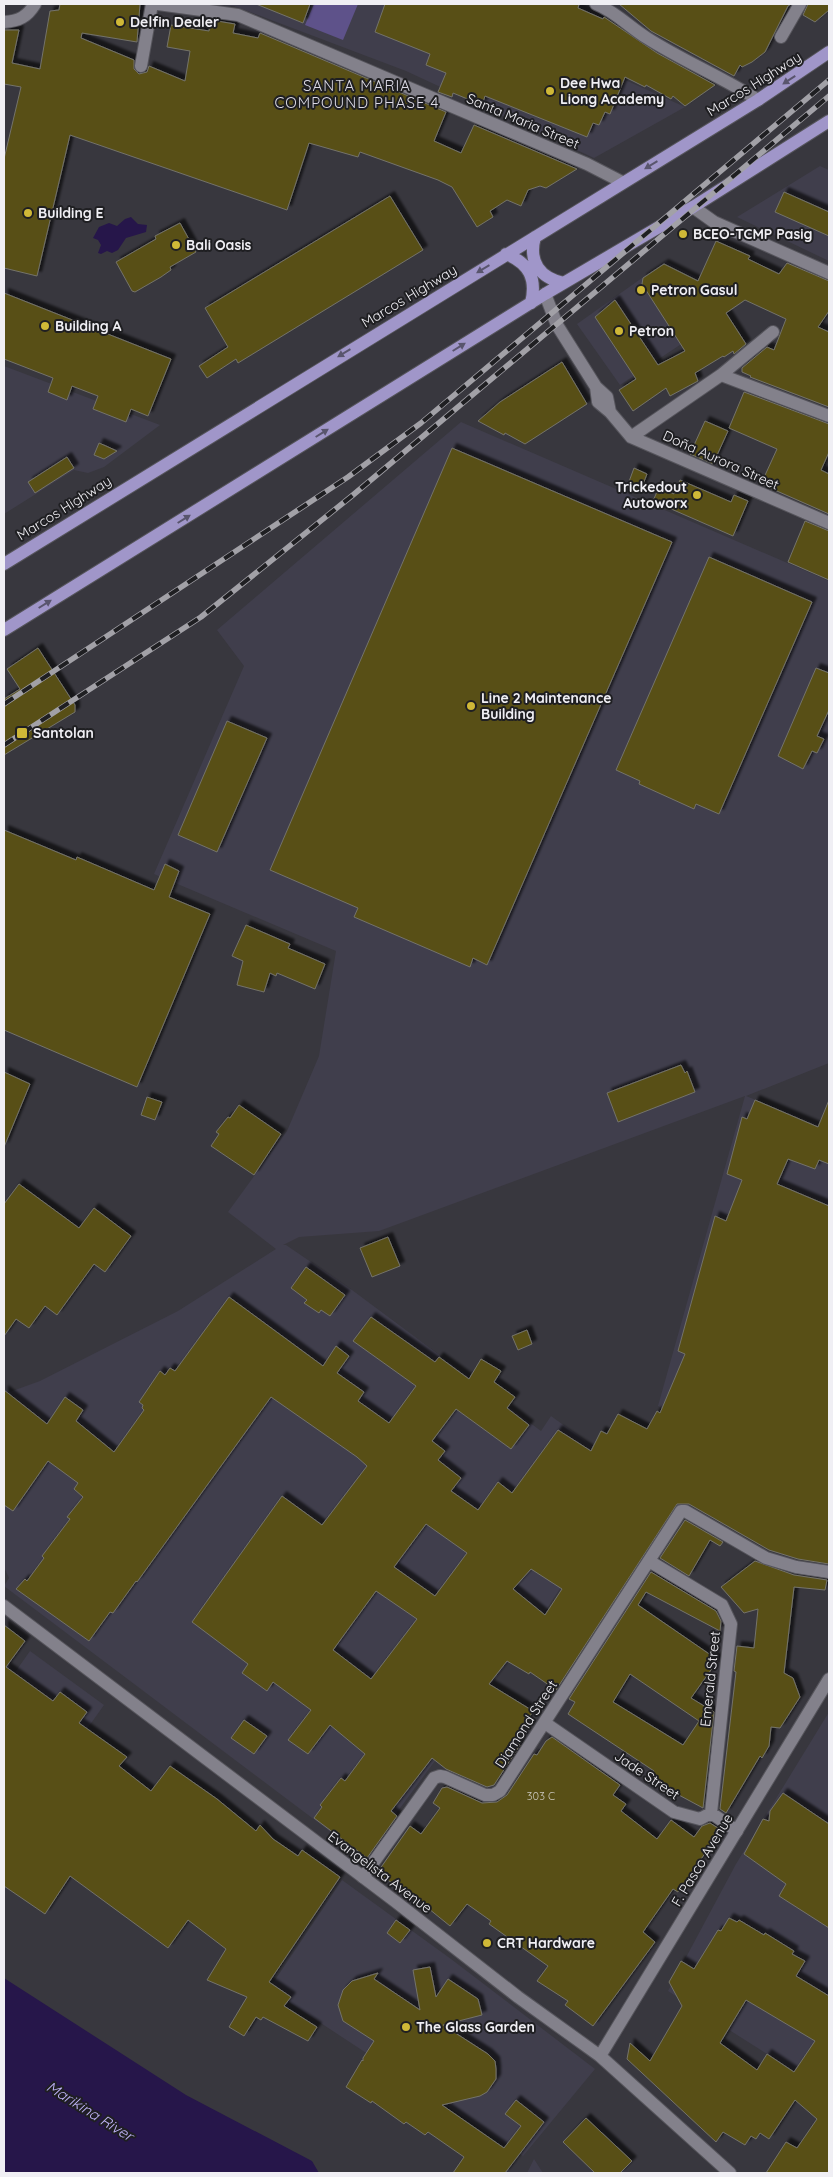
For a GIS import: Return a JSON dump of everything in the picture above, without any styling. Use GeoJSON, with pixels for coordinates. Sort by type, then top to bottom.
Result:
{"type":"FeatureCollection","features":[{"type":"Feature","properties":{"kind":"main road","name":"Marcos Highway"},"geometry":{"type":"LineString","coordinates":[[4,564],[758,100],[829,52]]}},
{"type":"Feature","properties":{"kind":"main road"},"geometry":{"type":"LineString","coordinates":[[4,630],[545,294],[693,207],[829,121]]}},
{"type":"Feature","properties":{"kind":"main road"},"geometry":{"type":"LineString","coordinates":[[535,237],[532,253],[536,267],[547,278],[564,283]]}},
{"type":"Feature","properties":{"kind":"main road"},"geometry":{"type":"LineString","coordinates":[[506,254],[520,260],[530,270],[533,287],[531,303]]}},
{"type":"Feature","properties":{"kind":"street"},"geometry":{"type":"LineString","coordinates":[[4,22],[19,20],[29,14],[35,4]]}},
{"type":"Feature","properties":{"kind":"street"},"geometry":{"type":"LineString","coordinates":[[141,66],[152,4]]}},
{"type":"Feature","properties":{"kind":"street","name":"Santa Maria Street"},"geometry":{"type":"LineString","coordinates":[[158,4],[238,15],[587,164],[622,182]]}},
{"type":"Feature","properties":{"kind":"street"},"geometry":{"type":"LineString","coordinates":[[596,4],[609,9],[646,38],[758,100]]}},
{"type":"Feature","properties":{"kind":"street"},"geometry":{"type":"LineString","coordinates":[[781,38],[800,4]]}},
{"type":"Feature","properties":{"kind":"street"},"geometry":{"type":"LineString","coordinates":[[693,207],[714,222],[829,273]]}},
{"type":"Feature","properties":{"kind":"street","name":"Doña Aurora Street"},"geometry":{"type":"LineString","coordinates":[[545,294],[557,325],[596,387],[598,402],[610,412],[632,437],[829,524]]}},
{"type":"Feature","properties":{"kind":"street"},"geometry":{"type":"LineString","coordinates":[[632,437],[721,375],[774,332]]}},
{"type":"Feature","properties":{"kind":"street"},"geometry":{"type":"LineString","coordinates":[[721,375],[829,416]]}},
{"type":"Feature","properties":{"kind":"street","name":"Diamond Street"},"geometry":{"type":"LineString","coordinates":[[362,1877],[434,1778],[446,1777],[484,1795],[493,1795],[500,1791],[681,1511],[685,1511],[766,1558],[796,1567],[829,1572]]}},
{"type":"Feature","properties":{"kind":"street","name":"Emerald Street"},"geometry":{"type":"LineString","coordinates":[[649,1561],[722,1605],[732,1624],[711,1813]]}},
{"type":"Feature","properties":{"kind":"street","name":"Evangelista Avenue"},"geometry":{"type":"LineString","coordinates":[[4,1606],[518,1997],[600,2056],[730,2173]]}},
{"type":"Feature","properties":{"kind":"street","name":"F. Pasco Avenue"},"geometry":{"type":"LineString","coordinates":[[600,2056],[829,1679]]}},
{"type":"Feature","properties":{"kind":"street","name":"Jade Street"},"geometry":{"type":"LineString","coordinates":[[545,1723],[674,1812],[700,1819],[711,1813]]}},
{"type":"Feature","properties":{"kind":"street"},"geometry":{"type":"LineString","coordinates":[[711,1813],[737,1831]]}},
{"type":"Feature","properties":{"kind":"shaded area","name":"Dee Hwa Liong Academy"},"geometry":{"type":"Polygon","coordinates":[[[207,4],[472,4],[618,63],[614,75],[685,107],[594,158],[406,71],[234,6],[207,4]]]}},
{"type":"Feature","properties":{"kind":"shaded area"},"geometry":{"type":"Polygon","coordinates":[[[314,4],[358,4],[343,40],[305,25],[314,4]]]}},
{"type":"Feature","properties":{"kind":"shaded area"},"geometry":{"type":"Polygon","coordinates":[[[820,166],[829,170],[829,261],[737,217],[820,166]]]}},
{"type":"Feature","properties":{"kind":"shaded area"},"geometry":{"type":"Polygon","coordinates":[[[666,261],[744,302],[620,385],[577,324],[666,261]]]}},
{"type":"Feature","properties":{"kind":"shaded area"},"geometry":{"type":"Polygon","coordinates":[[[4,366],[160,425],[104,467],[88,473],[74,470],[4,514],[4,366]]]}},
{"type":"Feature","properties":{"kind":"shaded area"},"geometry":{"type":"Polygon","coordinates":[[[461,422],[829,581],[829,1063],[746,1096],[829,1129],[829,1495],[658,1406],[745,1096],[379,1231],[299,1237],[283,1245],[286,1245],[352,1290],[541,1431],[551,1416],[634,1476],[544,1613],[364,1857],[4,1586],[9,1578],[4,1567],[4,1394],[40,1381],[178,1311],[276,1249],[228,1212],[287,1131],[319,1056],[336,951],[154,874],[244,666],[217,630],[461,422]]]}},
{"type":"Feature","properties":{"kind":"shaded area"},"geometry":{"type":"Polygon","coordinates":[[[30,1651],[104,1705],[13,1833],[4,1827],[4,1688],[30,1651]]]}},
{"type":"Feature","properties":{"kind":"shaded area"},"geometry":{"type":"Polygon","coordinates":[[[829,1712],[829,2034],[800,2075],[668,1991],[736,1864],[829,1712]]]}},
{"type":"Feature","properties":{"kind":"shaded area"},"geometry":{"type":"Polygon","coordinates":[[[342,1880],[451,1959],[595,2069],[523,2156],[269,1989],[342,1880]]]}},
{"type":"Feature","properties":{"kind":"shaded area"},"geometry":{"type":"Polygon","coordinates":[[[534,2159],[543,2173],[527,2173],[534,2159]]]}},
{"type":"Feature","properties":{"kind":"water"},"geometry":{"type":"Polygon","coordinates":[[[131,217],[138,224],[147,225],[146,232],[126,238],[118,250],[112,253],[107,251],[101,254],[98,253],[101,245],[98,240],[93,238],[99,227],[109,223],[117,226],[125,219],[131,217]]]}},
{"type":"Feature","properties":{"kind":"water","name":"Marikina River"},"geometry":{"type":"Polygon","coordinates":[[[4,1978],[186,2095],[312,2161],[319,2173],[4,2173],[4,1978]]]}},
{"type":"Feature","properties":{"kind":"building"},"geometry":{"type":"Polygon","coordinates":[[[60,4],[140,4],[137,42],[82,33],[81,38],[134,60],[134,69],[139,74],[147,72],[149,66],[185,81],[190,51],[167,47],[171,25],[209,31],[211,20],[235,24],[233,33],[258,38],[260,33],[446,112],[434,141],[461,153],[474,125],[577,169],[546,188],[540,186],[528,190],[521,206],[507,200],[490,211],[493,217],[477,227],[452,187],[438,180],[360,152],[358,157],[309,143],[287,210],[70,135],[37,276],[4,268],[4,159],[21,87],[4,84],[4,30],[19,30],[12,63],[40,69],[50,11],[59,10],[60,4]]]}},
{"type":"Feature","properties":{"kind":"building"},"geometry":{"type":"Polygon","coordinates":[[[256,4],[310,4],[303,23],[256,4]]]}},
{"type":"Feature","properties":{"kind":"building","name":"Dee Hwa Liong Academy"},"geometry":{"type":"Polygon","coordinates":[[[385,4],[579,4],[578,8],[603,19],[604,17],[657,53],[715,85],[685,106],[673,96],[671,99],[646,85],[645,87],[625,77],[610,114],[605,112],[599,125],[593,123],[587,137],[485,96],[482,105],[453,93],[452,97],[438,92],[446,73],[426,65],[430,54],[375,32],[385,4]]]}},
{"type":"Feature","properties":{"kind":"building"},"geometry":{"type":"Polygon","coordinates":[[[619,4],[791,4],[788,6],[765,52],[752,62],[742,67],[740,65],[734,76],[651,31],[619,4]]]}},
{"type":"Feature","properties":{"kind":"building"},"geometry":{"type":"Polygon","coordinates":[[[808,4],[829,4],[829,10],[815,22],[803,15],[808,4]]]}},
{"type":"Feature","properties":{"kind":"building"},"geometry":{"type":"Polygon","coordinates":[[[784,192],[829,212],[829,236],[775,212],[784,192]]]}},
{"type":"Feature","properties":{"kind":"building"},"geometry":{"type":"Polygon","coordinates":[[[390,196],[423,250],[238,363],[236,359],[207,378],[199,366],[228,347],[205,308],[390,196]]]}},
{"type":"Feature","properties":{"kind":"building"},"geometry":{"type":"Polygon","coordinates":[[[180,223],[196,252],[170,267],[171,270],[161,277],[135,292],[132,291],[116,262],[156,239],[155,236],[180,223]]]}},
{"type":"Feature","properties":{"kind":"building"},"geometry":{"type":"Polygon","coordinates":[[[716,241],[750,256],[748,259],[779,274],[787,263],[829,281],[829,311],[818,327],[829,332],[829,407],[750,377],[742,372],[742,368],[767,347],[774,350],[786,319],[745,300],[726,313],[746,344],[734,354],[733,351],[695,373],[698,381],[670,396],[666,388],[633,411],[619,390],[636,379],[595,317],[615,300],[658,365],[685,351],[642,284],[643,278],[664,264],[698,281],[716,241]]]}},
{"type":"Feature","properties":{"kind":"building","name":"Building A"},"geometry":{"type":"Polygon","coordinates":[[[4,293],[171,359],[148,416],[131,409],[126,422],[93,409],[98,396],[72,386],[67,400],[48,392],[53,378],[4,359],[4,293]]]}},
{"type":"Feature","properties":{"kind":"building"},"geometry":{"type":"Polygon","coordinates":[[[562,362],[587,404],[525,444],[478,421],[500,402],[562,362]]]}},
{"type":"Feature","properties":{"kind":"building"},"geometry":{"type":"Polygon","coordinates":[[[744,392],[829,424],[829,452],[821,470],[829,474],[829,514],[761,484],[777,449],[729,428],[744,392]]]}},
{"type":"Feature","properties":{"kind":"building"},"geometry":{"type":"Polygon","coordinates":[[[705,421],[728,431],[713,464],[690,454],[705,421]]]}},
{"type":"Feature","properties":{"kind":"building"},"geometry":{"type":"Polygon","coordinates":[[[99,443],[117,451],[104,459],[94,455],[99,443]]]}},
{"type":"Feature","properties":{"kind":"building","name":"Line 2 Maintenance Building"},"geometry":{"type":"Polygon","coordinates":[[[452,448],[672,542],[487,965],[473,958],[470,967],[354,917],[358,908],[270,870],[452,448]]]}},
{"type":"Feature","properties":{"kind":"building"},"geometry":{"type":"Polygon","coordinates":[[[67,457],[74,468],[35,493],[28,482],[67,457]]]}},
{"type":"Feature","properties":{"kind":"building"},"geometry":{"type":"Polygon","coordinates":[[[634,468],[647,474],[640,492],[627,487],[634,468]]]}},
{"type":"Feature","properties":{"kind":"building"},"geometry":{"type":"Polygon","coordinates":[[[680,480],[731,502],[734,495],[748,501],[733,536],[653,501],[659,487],[674,494],[680,480]]]}},
{"type":"Feature","properties":{"kind":"building"},"geometry":{"type":"Polygon","coordinates":[[[805,521],[829,531],[829,580],[788,562],[805,521]]]}},
{"type":"Feature","properties":{"kind":"building"},"geometry":{"type":"Polygon","coordinates":[[[709,557],[812,602],[719,814],[696,804],[694,809],[639,784],[640,781],[616,770],[709,557]]]}},
{"type":"Feature","properties":{"kind":"building","name":"Santolan"},"geometry":{"type":"Polygon","coordinates":[[[38,648],[75,705],[75,712],[4,755],[4,699],[20,689],[7,669],[38,648]]]}},
{"type":"Feature","properties":{"kind":"building"},"geometry":{"type":"Polygon","coordinates":[[[816,668],[829,673],[829,710],[817,736],[824,739],[817,753],[812,751],[803,769],[778,756],[816,668]]]}},
{"type":"Feature","properties":{"kind":"building"},"geometry":{"type":"Polygon","coordinates":[[[227,721],[267,738],[217,852],[178,835],[227,721]]]}},
{"type":"Feature","properties":{"kind":"building"},"geometry":{"type":"Polygon","coordinates":[[[4,830],[76,860],[77,857],[154,890],[165,864],[179,871],[169,897],[210,914],[137,1087],[4,1030],[4,830]]]}},
{"type":"Feature","properties":{"kind":"building"},"geometry":{"type":"Polygon","coordinates":[[[246,925],[290,944],[288,948],[325,964],[315,989],[277,973],[276,976],[270,973],[264,992],[237,985],[243,961],[232,956],[246,925]]]}},
{"type":"Feature","properties":{"kind":"building"},"geometry":{"type":"Polygon","coordinates":[[[681,1065],[685,1073],[687,1071],[695,1092],[618,1122],[607,1093],[681,1065]]]}},
{"type":"Feature","properties":{"kind":"building"},"geometry":{"type":"Polygon","coordinates":[[[4,1072],[30,1084],[4,1147],[4,1072]]]}},
{"type":"Feature","properties":{"kind":"building"},"geometry":{"type":"Polygon","coordinates":[[[147,1097],[162,1102],[155,1120],[141,1115],[147,1097]]]}},
{"type":"Feature","properties":{"kind":"building"},"geometry":{"type":"Polygon","coordinates":[[[755,1100],[818,1127],[829,1100],[829,1164],[819,1160],[815,1169],[788,1159],[777,1184],[829,1206],[829,1564],[798,1559],[769,1550],[689,1504],[677,1504],[556,1690],[530,1672],[529,1674],[507,1661],[489,1684],[533,1711],[515,1741],[520,1745],[494,1785],[487,1787],[446,1769],[432,1758],[391,1811],[397,1816],[367,1858],[314,1818],[322,1807],[320,1805],[341,1778],[345,1781],[365,1754],[330,1725],[308,1754],[288,1740],[311,1710],[273,1682],[267,1691],[242,1673],[248,1664],[192,1622],[282,1496],[322,1525],[367,1466],[271,1397],[137,1582],[113,1613],[110,1612],[89,1641],[16,1589],[25,1579],[27,1581],[44,1558],[42,1556],[70,1519],[67,1517],[83,1497],[74,1489],[78,1483],[48,1461],[13,1511],[4,1505],[4,1390],[47,1424],[65,1397],[83,1410],[76,1421],[114,1452],[144,1410],[142,1408],[143,1405],[139,1402],[160,1371],[165,1375],[170,1368],[175,1371],[229,1297],[323,1366],[336,1346],[349,1356],[337,1373],[364,1392],[358,1401],[389,1423],[416,1386],[353,1341],[371,1317],[435,1362],[439,1357],[469,1379],[481,1359],[501,1371],[494,1382],[515,1397],[507,1408],[529,1425],[511,1449],[456,1409],[432,1441],[445,1451],[438,1460],[461,1478],[451,1491],[478,1510],[498,1482],[512,1493],[558,1430],[591,1451],[601,1431],[607,1434],[618,1414],[647,1429],[657,1411],[660,1413],[685,1354],[678,1351],[715,1216],[726,1221],[742,1180],[727,1174],[742,1117],[747,1119],[755,1100]],[[426,1524],[394,1567],[435,1596],[467,1553],[426,1524]],[[531,1569],[513,1589],[545,1615],[562,1589],[531,1569]],[[376,1591],[333,1650],[371,1679],[417,1619],[376,1591]]]}},
{"type":"Feature","properties":{"kind":"building"},"geometry":{"type":"Polygon","coordinates":[[[239,1105],[281,1134],[254,1175],[211,1146],[219,1134],[216,1132],[228,1117],[230,1118],[239,1105]]]}},
{"type":"Feature","properties":{"kind":"building"},"geometry":{"type":"Polygon","coordinates":[[[19,1184],[79,1228],[94,1208],[131,1236],[105,1272],[94,1264],[57,1315],[45,1306],[29,1328],[16,1319],[4,1336],[4,1204],[19,1184]]]}},
{"type":"Feature","properties":{"kind":"building"},"geometry":{"type":"Polygon","coordinates":[[[388,1237],[400,1266],[372,1277],[360,1248],[388,1237]]]}},
{"type":"Feature","properties":{"kind":"building"},"geometry":{"type":"Polygon","coordinates":[[[306,1267],[345,1295],[330,1316],[321,1310],[319,1313],[304,1303],[307,1300],[291,1288],[306,1267]]]}},
{"type":"Feature","properties":{"kind":"building"},"geometry":{"type":"Polygon","coordinates":[[[527,1330],[532,1344],[518,1350],[512,1336],[527,1330]]]}},
{"type":"Feature","properties":{"kind":"building"},"geometry":{"type":"Polygon","coordinates":[[[685,1520],[723,1542],[720,1546],[710,1540],[689,1576],[660,1558],[685,1520]]]}},
{"type":"Feature","properties":{"kind":"building"},"geometry":{"type":"Polygon","coordinates":[[[755,1561],[794,1575],[827,1580],[825,1590],[794,1587],[784,1673],[793,1678],[800,1697],[780,1728],[771,1727],[769,1746],[762,1758],[760,1756],[726,1813],[720,1809],[736,1672],[734,1671],[737,1646],[754,1648],[758,1609],[744,1613],[721,1587],[755,1561]]]}},
{"type":"Feature","properties":{"kind":"building"},"geometry":{"type":"Polygon","coordinates":[[[651,1572],[716,1611],[721,1621],[720,1631],[646,1592],[638,1605],[718,1660],[691,1698],[714,1712],[703,1808],[664,1787],[666,1785],[651,1775],[654,1771],[568,1714],[575,1702],[569,1699],[651,1572]],[[630,1674],[613,1702],[683,1745],[699,1721],[630,1674]]]}},
{"type":"Feature","properties":{"kind":"building"},"geometry":{"type":"Polygon","coordinates":[[[4,1625],[25,1641],[6,1667],[53,1701],[60,1692],[87,1712],[79,1723],[127,1757],[119,1766],[151,1791],[170,1766],[217,1799],[256,1831],[260,1825],[273,1839],[298,1856],[302,1850],[340,1877],[269,1982],[291,1997],[284,2006],[317,2027],[308,2041],[263,2017],[261,2020],[256,2017],[244,2036],[229,2027],[247,1997],[207,1980],[226,1949],[188,1920],[168,1948],[70,1876],[45,1914],[4,1886],[4,1625]]]}},
{"type":"Feature","properties":{"kind":"building"},"geometry":{"type":"Polygon","coordinates":[[[244,1720],[267,1736],[254,1754],[231,1738],[244,1720]]]}},
{"type":"Feature","properties":{"kind":"building"},"geometry":{"type":"Polygon","coordinates":[[[552,1737],[620,1785],[613,1795],[626,1804],[621,1811],[657,1839],[671,1820],[694,1837],[702,1826],[710,1823],[718,1828],[715,1832],[718,1834],[689,1877],[678,1892],[673,1889],[643,1932],[655,1942],[593,2026],[565,2005],[568,2001],[537,1981],[548,1966],[489,1924],[491,1921],[467,1904],[450,1926],[418,1900],[377,1873],[410,1826],[421,1834],[440,1808],[433,1803],[442,1788],[447,1787],[482,1803],[497,1802],[507,1795],[534,1754],[537,1755],[546,1741],[552,1737]]]}},
{"type":"Feature","properties":{"kind":"building"},"geometry":{"type":"Polygon","coordinates":[[[783,1793],[829,1824],[829,1928],[779,1896],[786,1884],[744,1854],[763,1819],[769,1821],[770,1811],[783,1793]]]}},
{"type":"Feature","properties":{"kind":"building"},"geometry":{"type":"Polygon","coordinates":[[[729,1918],[737,1922],[739,1920],[764,1935],[765,1933],[794,1951],[792,1954],[805,1961],[796,1976],[829,1996],[829,2173],[766,2173],[786,2142],[797,2148],[817,2119],[795,2100],[769,2139],[760,2133],[756,2139],[751,2136],[745,2145],[723,2132],[716,2142],[627,2059],[630,2043],[650,2061],[682,2006],[669,1982],[681,1961],[694,1969],[718,1930],[721,1931],[729,1918]],[[746,2000],[720,2043],[757,2070],[767,2054],[794,2072],[815,2041],[746,2000]]]}},
{"type":"Feature","properties":{"kind":"building"},"geometry":{"type":"Polygon","coordinates":[[[396,1920],[410,1930],[400,1943],[387,1933],[396,1920]]]}},
{"type":"Feature","properties":{"kind":"building"},"geometry":{"type":"Polygon","coordinates":[[[430,1967],[436,1997],[448,1979],[478,1999],[482,2015],[443,2025],[488,2054],[495,2061],[496,2069],[496,2079],[487,2092],[480,2096],[442,2105],[504,2148],[521,2126],[505,2114],[516,2100],[544,2122],[505,2173],[453,2173],[464,2157],[428,2132],[425,2135],[406,2122],[404,2124],[372,2101],[371,2103],[346,2087],[374,2041],[343,2021],[338,2005],[343,1990],[352,1981],[378,1973],[374,1979],[420,2010],[413,1970],[430,1967]]]}},
{"type":"Feature","properties":{"kind":"building"},"geometry":{"type":"Polygon","coordinates":[[[586,2118],[632,2161],[620,2173],[595,2173],[563,2142],[586,2118]]]}},
{"type":"Feature","properties":{"kind":"railway"},"geometry":{"type":"LineString","coordinates":[[4,704],[348,477],[421,423],[829,80]]}},
{"type":"Feature","properties":{"kind":"railway"},"geometry":{"type":"LineString","coordinates":[[4,745],[201,617],[353,495],[829,96]]}},
{"type":"Feature","properties":{"kind":"place","name":"Delfin Dealer"},"geometry":{"type":"Point","coordinates":[120,22]}},
{"type":"Feature","properties":{"kind":"place","name":"Dee Hwa Liong Academy"},"geometry":{"type":"Point","coordinates":[550,91]}},
{"type":"Feature","properties":{"kind":"place","name":"Building E"},"geometry":{"type":"Point","coordinates":[28,213]}},
{"type":"Feature","properties":{"kind":"place","name":"BCEO-TCMP Pasig"},"geometry":{"type":"Point","coordinates":[683,234]}},
{"type":"Feature","properties":{"kind":"place","name":"Bali Oasis"},"geometry":{"type":"Point","coordinates":[176,245]}},
{"type":"Feature","properties":{"kind":"place","name":"Petron Gasul"},"geometry":{"type":"Point","coordinates":[641,290]}},
{"type":"Feature","properties":{"kind":"place","name":"Building A"},"geometry":{"type":"Point","coordinates":[45,326]}},
{"type":"Feature","properties":{"kind":"place","name":"Petron"},"geometry":{"type":"Point","coordinates":[619,331]}},
{"type":"Feature","properties":{"kind":"place","name":"Trickedout Autoworx"},"geometry":{"type":"Point","coordinates":[697,495]}},
{"type":"Feature","properties":{"kind":"place","name":"Line 2 Maintenance Building"},"geometry":{"type":"Point","coordinates":[471,706]}},
{"type":"Feature","properties":{"kind":"place","name":"Santolan"},"geometry":{"type":"Point","coordinates":[22,733]}},
{"type":"Feature","properties":{"kind":"place","name":"CRT Hardware"},"geometry":{"type":"Point","coordinates":[487,1943]}},
{"type":"Feature","properties":{"kind":"place","name":"The Glass Garden"},"geometry":{"type":"Point","coordinates":[406,2027]}},
{"type":"Feature","properties":{"kind":"district","name":"SANTA MARIA COMPOUND PHASE 4"},"geometry":{"type":"Point","coordinates":[357,94]}}]}
